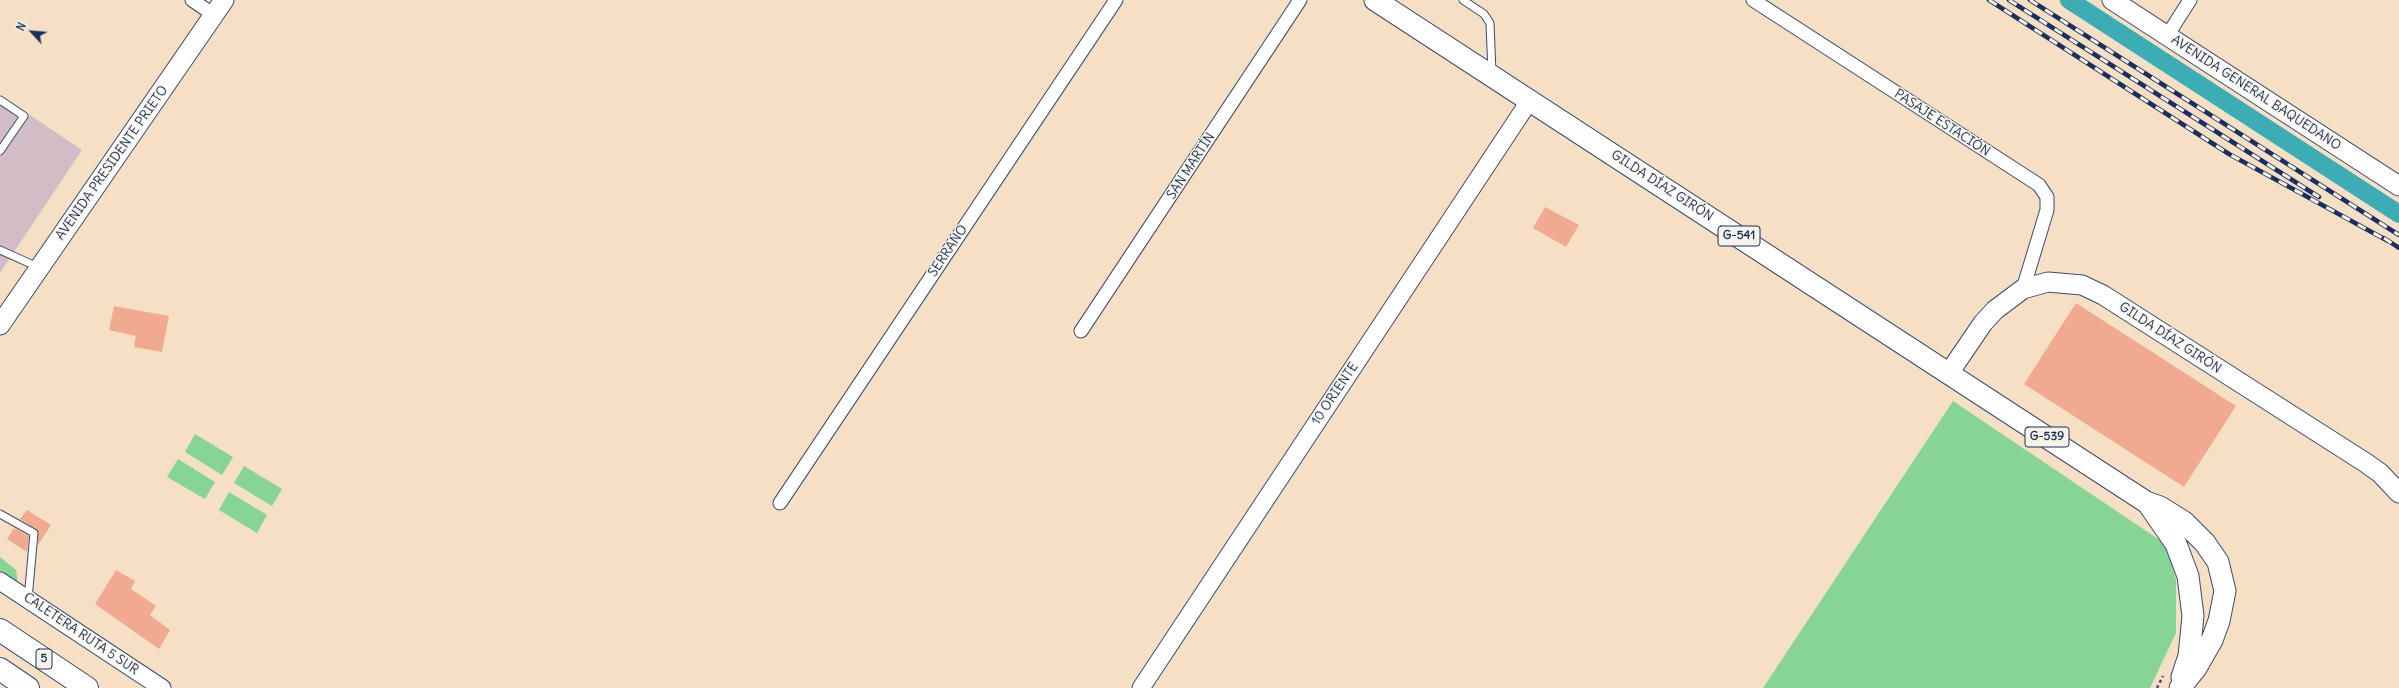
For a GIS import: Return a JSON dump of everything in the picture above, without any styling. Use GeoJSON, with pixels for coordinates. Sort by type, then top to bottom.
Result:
{"type":"FeatureCollection","features":[{"type":"Feature","properties":{"kind":"highway","name":"5"},"geometry":{"type":"LineString","coordinates":[[0,630],[87,688]]}},
{"type":"Feature","properties":{"kind":"highway"},"geometry":{"type":"LineString","coordinates":[[0,670],[28,688]]}},
{"type":"Feature","properties":{"kind":"main road","name":"AVENIDA GENERAL BAQUEDANO"},"geometry":{"type":"LineString","coordinates":[[2112,0],[2399,186]]}},
{"type":"Feature","properties":{"kind":"main road","name":"GILDA DÍAZ GIRÓN"},"geometry":{"type":"LineString","coordinates":[[1380,1],[2146,502],[2172,514],[2195,532],[2214,555],[2224,579],[2224,602],[2212,640],[2196,668],[2178,688]]}},
{"type":"Feature","properties":{"kind":"main road","name":"AVENIDA PRESIDENTE PRIETO"},"geometry":{"type":"LineString","coordinates":[[0,325],[218,5]]}},
{"type":"Feature","properties":{"kind":"main road","name":"GILDA DÍAZ GIRÓN"},"geometry":{"type":"LineString","coordinates":[[1949,373],[1983,323],[1995,310],[2023,289],[2048,282],[2082,285],[2103,294],[2366,463],[2380,473],[2399,493]]}},
{"type":"Feature","properties":{"kind":"main road","name":"GILDA DÍAZ GIRÓN"},"geometry":{"type":"LineString","coordinates":[[2146,502],[2161,519],[2176,544],[2188,576],[2192,596],[2192,636],[2189,656],[2178,688]]}},
{"type":"Feature","properties":{"kind":"street"},"geometry":{"type":"LineString","coordinates":[[192,0],[218,5]]}},
{"type":"Feature","properties":{"kind":"street","name":"SERRANO"},"geometry":{"type":"LineString","coordinates":[[780,503],[1116,0]]}},
{"type":"Feature","properties":{"kind":"street","name":"SAN MARTÍN"},"geometry":{"type":"LineString","coordinates":[[1081,331],[1300,0]]}},
{"type":"Feature","properties":{"kind":"street","name":"PASAJE ESTACIÓN"},"geometry":{"type":"LineString","coordinates":[[1753,0],[2039,185],[2047,197],[2047,210],[2023,289]]}},
{"type":"Feature","properties":{"kind":"street"},"geometry":{"type":"LineString","coordinates":[[2167,36],[2190,0]]}},
{"type":"Feature","properties":{"kind":"street","name":"10 ORIENTE"},"geometry":{"type":"LineString","coordinates":[[1140,688],[1530,100]]}},
{"type":"Feature","properties":{"kind":"street","name":"CALETERA RUTA 5 SUR"},"geometry":{"type":"LineString","coordinates":[[0,581],[162,688]]}},
{"type":"Feature","properties":{"kind":"lane"},"geometry":{"type":"LineString","coordinates":[[1464,0],[1484,14],[1490,24],[1492,75]]}},
{"type":"Feature","properties":{"kind":"lane"},"geometry":{"type":"LineString","coordinates":[[0,100],[24,116],[0,151]]}},
{"type":"Feature","properties":{"kind":"lane"},"geometry":{"type":"LineString","coordinates":[[0,250],[40,268]]}},
{"type":"Feature","properties":{"kind":"lane"},"geometry":{"type":"LineString","coordinates":[[0,514],[34,534],[28,599]]}},
{"type":"Feature","properties":{"kind":"shaded area"},"geometry":{"type":"Polygon","coordinates":[[[0,95],[82,150],[0,273],[0,95]]]}},
{"type":"Feature","properties":{"kind":"green space"},"geometry":{"type":"Polygon","coordinates":[[[1953,401],[2167,545],[2176,580],[2176,633],[2150,688],[1763,688],[1953,401]]]}},
{"type":"Feature","properties":{"kind":"green space"},"geometry":{"type":"Polygon","coordinates":[[[195,434],[233,457],[222,475],[185,452],[195,434]]]}},
{"type":"Feature","properties":{"kind":"green space"},"geometry":{"type":"Polygon","coordinates":[[[178,459],[215,482],[205,499],[167,477],[178,459]]]}},
{"type":"Feature","properties":{"kind":"green space"},"geometry":{"type":"Polygon","coordinates":[[[244,466],[282,489],[272,506],[234,483],[244,466]]]}},
{"type":"Feature","properties":{"kind":"green space"},"geometry":{"type":"Polygon","coordinates":[[[229,492],[267,515],[257,533],[219,510],[229,492]]]}},
{"type":"Feature","properties":{"kind":"green space"},"geometry":{"type":"Polygon","coordinates":[[[0,557],[16,570],[18,584],[0,572],[0,557]]]}},
{"type":"Feature","properties":{"kind":"building"},"geometry":{"type":"Polygon","coordinates":[[[1545,207],[1579,225],[1566,247],[1533,228],[1545,207]]]}},
{"type":"Feature","properties":{"kind":"building"},"geometry":{"type":"Polygon","coordinates":[[[2076,303],[2236,406],[2184,487],[2024,384],[2076,303]]]}},
{"type":"Feature","properties":{"kind":"building"},"geometry":{"type":"Polygon","coordinates":[[[114,306],[169,316],[162,352],[134,347],[136,336],[109,330],[114,306]]]}},
{"type":"Feature","properties":{"kind":"building"},"geometry":{"type":"Polygon","coordinates":[[[27,510],[51,525],[38,545],[38,530],[20,519],[27,510]]]}},
{"type":"Feature","properties":{"kind":"building"},"geometry":{"type":"Polygon","coordinates":[[[14,528],[29,536],[27,552],[7,539],[14,528]]]}},
{"type":"Feature","properties":{"kind":"building"},"geometry":{"type":"Polygon","coordinates":[[[116,570],[135,581],[131,589],[156,606],[150,615],[170,630],[159,649],[95,604],[116,570]]]}},
{"type":"Feature","properties":{"kind":"waterway"},"geometry":{"type":"LineString","coordinates":[[2069,0],[2399,214]]}},
{"type":"Feature","properties":{"kind":"railway"},"geometry":{"type":"LineString","coordinates":[[1989,0],[2229,154],[2388,241]]}},
{"type":"Feature","properties":{"kind":"railway"},"geometry":{"type":"LineString","coordinates":[[2009,0],[2319,197]]}},
{"type":"Feature","properties":{"kind":"railway"},"geometry":{"type":"LineString","coordinates":[[2030,0],[2399,235]]}},
{"type":"Feature","properties":{"kind":"railway"},"geometry":{"type":"LineString","coordinates":[[2384,238],[2399,248]]}}]}
